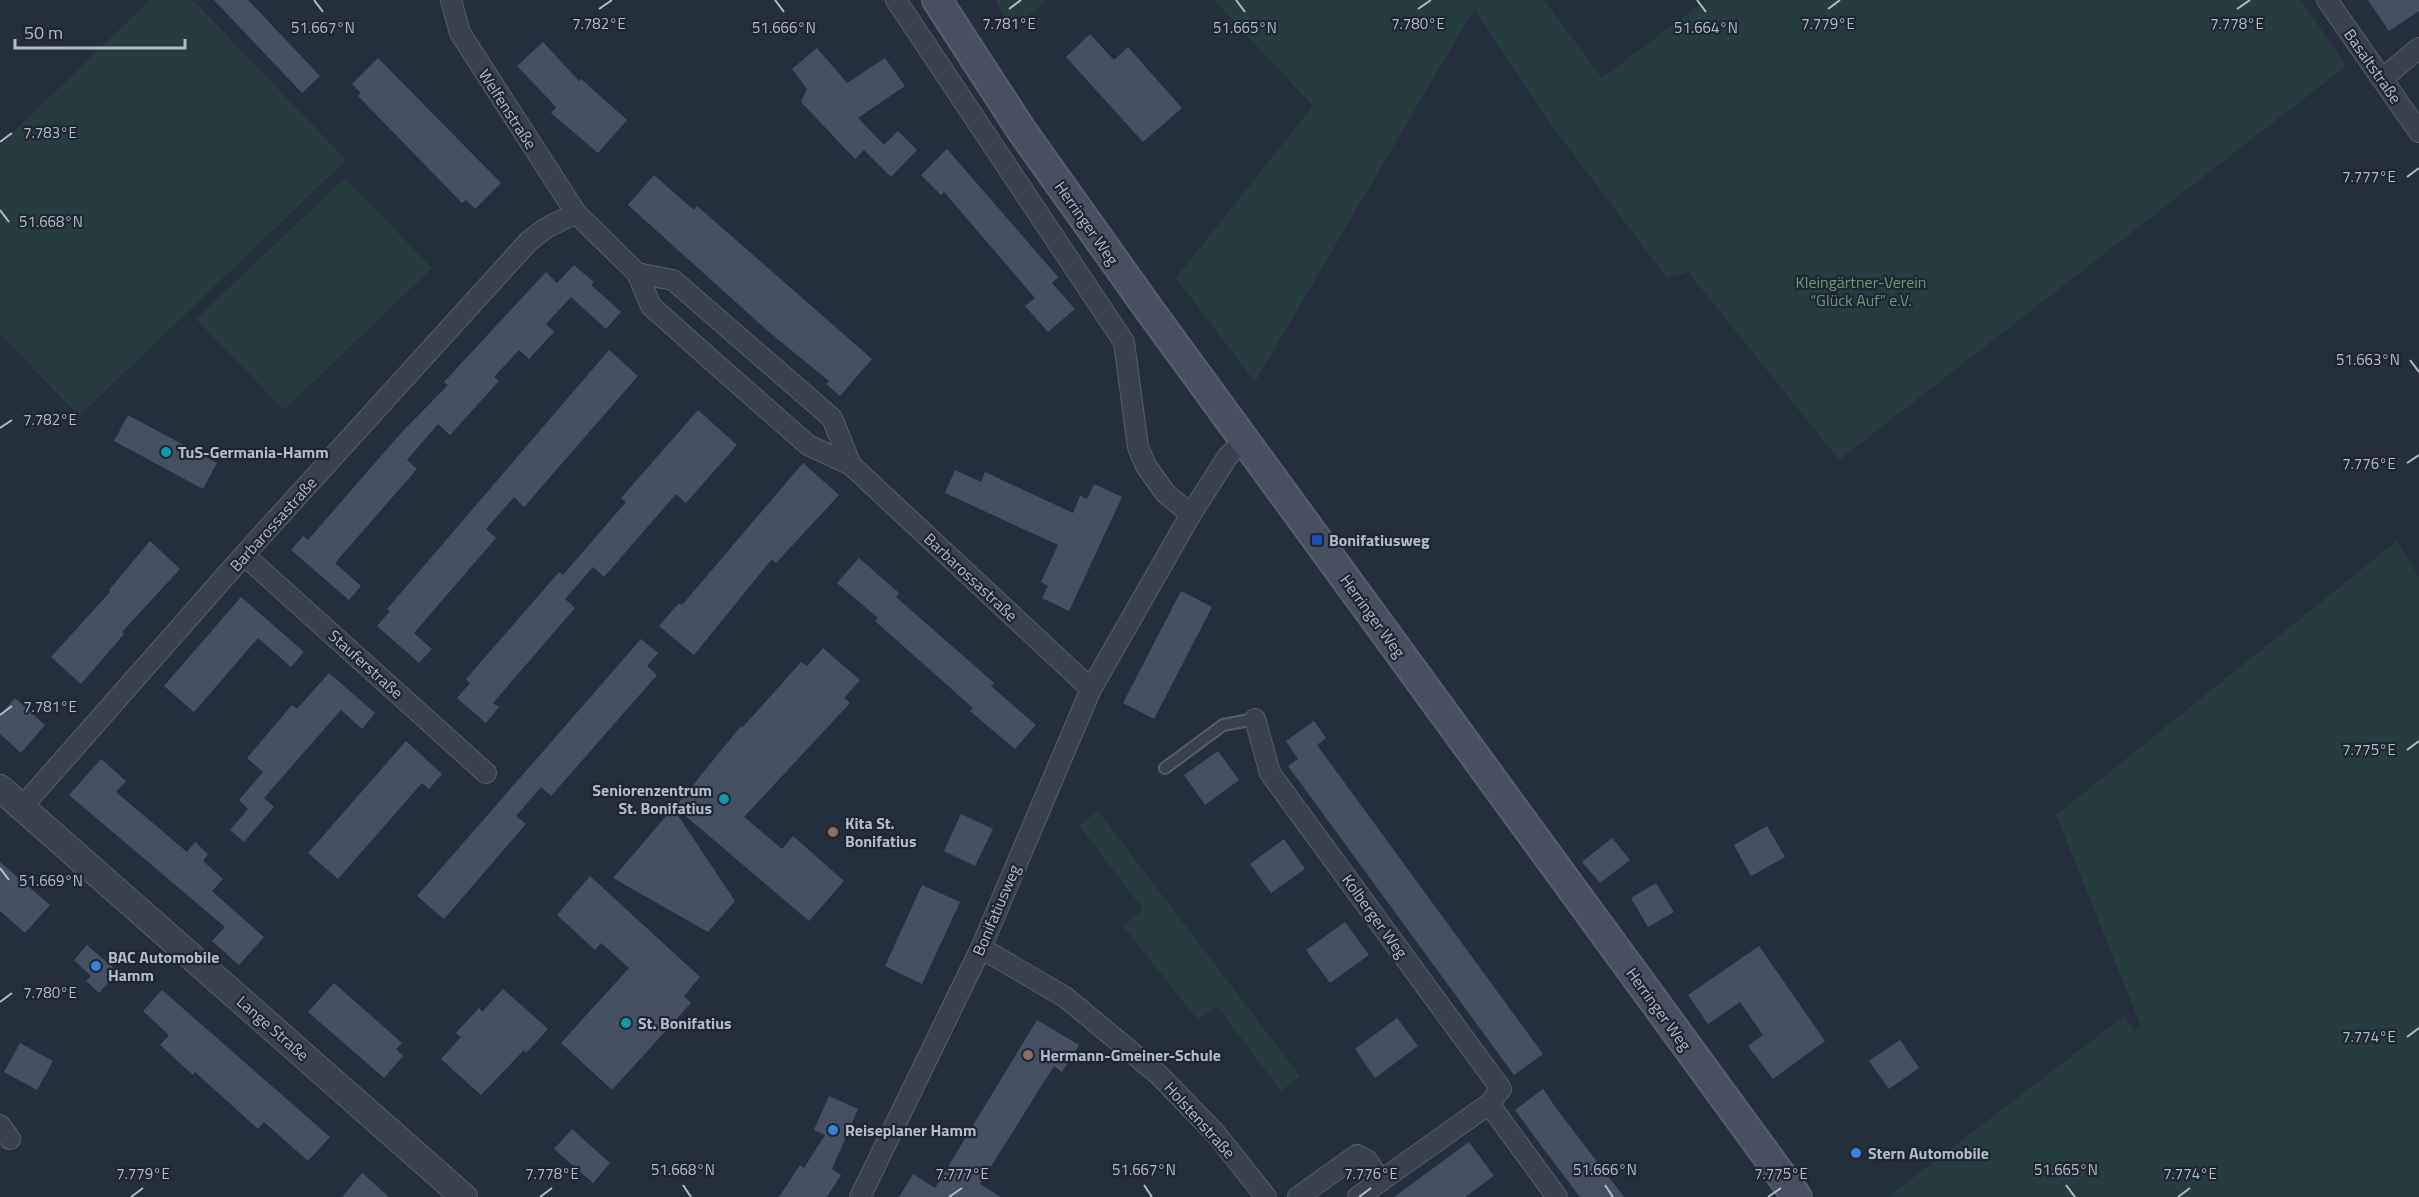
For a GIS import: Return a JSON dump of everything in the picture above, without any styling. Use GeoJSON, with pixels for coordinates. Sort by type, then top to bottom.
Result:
{"type":"FeatureCollection","features":[{"type":"Feature","properties":{"kind":"main road","name":"Herringer Weg"},"geometry":{"type":"LineString","coordinates":[[937,0],[1022,131],[1797,1197]]}},
{"type":"Feature","properties":{"kind":"street","name":"Welfenstraße"},"geometry":{"type":"LineString","coordinates":[[451,0],[460,33],[576,213]]}},
{"type":"Feature","properties":{"kind":"street"},"geometry":{"type":"LineString","coordinates":[[896,0],[1124,342],[1138,447],[1146,466],[1166,494],[1191,514]]}},
{"type":"Feature","properties":{"kind":"street","name":"Basaltstraße"},"geometry":{"type":"LineString","coordinates":[[2327,0],[2419,132]]}},
{"type":"Feature","properties":{"kind":"street"},"geometry":{"type":"LineString","coordinates":[[2382,79],[2419,48]]}},
{"type":"Feature","properties":{"kind":"street","name":"Barbarossastraße"},"geometry":{"type":"LineString","coordinates":[[22,807],[244,555],[529,242],[546,228],[576,213],[637,273],[651,306],[808,445],[851,465],[1090,689]]}},
{"type":"Feature","properties":{"kind":"street","name":"Barbarossastraße"},"geometry":{"type":"LineString","coordinates":[[637,273],[674,280],[832,418],[851,465]]}},
{"type":"Feature","properties":{"kind":"street","name":"Bonifatiusweg"},"geometry":{"type":"LineString","coordinates":[[860,1197],[981,948],[1090,689],[1191,514],[1228,456],[1245,440]]}},
{"type":"Feature","properties":{"kind":"street","name":"Stauferstraße"},"geometry":{"type":"LineString","coordinates":[[244,555],[486,773]]}},
{"type":"Feature","properties":{"kind":"street","name":"Kolberger Weg"},"geometry":{"type":"LineString","coordinates":[[1255,719],[1270,773],[1501,1089],[1489,1104]]}},
{"type":"Feature","properties":{"kind":"street","name":"Lange Straße"},"geometry":{"type":"LineString","coordinates":[[0,788],[464,1197]]}},
{"type":"Feature","properties":{"kind":"street","name":"Holstenstraße"},"geometry":{"type":"LineString","coordinates":[[981,948],[1065,997],[1159,1075],[1216,1134],[1266,1197]]}},
{"type":"Feature","properties":{"kind":"street"},"geometry":{"type":"LineString","coordinates":[[1358,1197],[1489,1104],[1557,1197]]}},
{"type":"Feature","properties":{"kind":"street"},"geometry":{"type":"LineString","coordinates":[[1298,1197],[1358,1155],[1367,1160],[1381,1181]]}},
{"type":"Feature","properties":{"kind":"lane"},"geometry":{"type":"LineString","coordinates":[[1165,768],[1223,725],[1255,719]]}},
{"type":"Feature","properties":{"kind":"green space"},"geometry":{"type":"Polygon","coordinates":[[[150,0],[193,0],[346,160],[79,416],[0,334],[0,145],[150,0]]]}},
{"type":"Feature","properties":{"kind":"green space"},"geometry":{"type":"Polygon","coordinates":[[[995,0],[1047,0],[1013,30],[995,0]]]}},
{"type":"Feature","properties":{"kind":"green space","name":"Kleingärtner-Verein “Glück Auf” e.V."},"geometry":{"type":"Polygon","coordinates":[[[1214,0],[1544,0],[1602,78],[1706,0],[2301,0],[2346,66],[1839,460],[1688,272],[1667,278],[1551,125],[1474,9],[1255,382],[1176,278],[1313,106],[1214,0]]]}},
{"type":"Feature","properties":{"kind":"green space"},"geometry":{"type":"Polygon","coordinates":[[[345,178],[432,268],[284,410],[196,319],[345,178]]]}},
{"type":"Feature","properties":{"kind":"green space"},"geometry":{"type":"Polygon","coordinates":[[[2397,541],[2419,577],[2419,1197],[1888,1197],[2124,1016],[2135,1031],[2141,1026],[2056,815],[2397,541]]]}},
{"type":"Feature","properties":{"kind":"green space"},"geometry":{"type":"Polygon","coordinates":[[[1098,811],[1300,1076],[1281,1091],[1217,1006],[1198,1020],[1123,926],[1143,909],[1079,825],[1098,811]]]}},
{"type":"Feature","properties":{"kind":"building"},"geometry":{"type":"Polygon","coordinates":[[[214,0],[248,0],[320,76],[302,93],[214,0]]]}},
{"type":"Feature","properties":{"kind":"building"},"geometry":{"type":"Polygon","coordinates":[[[2368,0],[2419,0],[2419,11],[2389,31],[2368,0]]]}},
{"type":"Feature","properties":{"kind":"building"},"geometry":{"type":"Polygon","coordinates":[[[1090,34],[1114,60],[1128,47],[1182,108],[1143,142],[1066,57],[1090,34]]]}},
{"type":"Feature","properties":{"kind":"building"},"geometry":{"type":"Polygon","coordinates":[[[543,42],[579,81],[581,79],[627,120],[598,153],[551,113],[556,107],[517,66],[543,42]]]}},
{"type":"Feature","properties":{"kind":"building"},"geometry":{"type":"Polygon","coordinates":[[[817,48],[847,83],[885,58],[905,86],[858,118],[884,145],[898,131],[917,150],[891,177],[864,150],[855,159],[801,102],[807,89],[792,69],[817,48]]]}},
{"type":"Feature","properties":{"kind":"building"},"geometry":{"type":"Polygon","coordinates":[[[378,58],[501,183],[475,209],[466,200],[462,203],[358,96],[361,93],[352,84],[378,58]]]}},
{"type":"Feature","properties":{"kind":"building"},"geometry":{"type":"Polygon","coordinates":[[[947,149],[1058,277],[1052,283],[1075,309],[1048,332],[1025,306],[1035,298],[944,192],[941,195],[921,175],[947,149]]]}},
{"type":"Feature","properties":{"kind":"building"},"geometry":{"type":"Polygon","coordinates":[[[654,175],[694,210],[697,206],[872,359],[840,396],[826,384],[829,381],[769,332],[628,205],[654,175]]]}},
{"type":"Feature","properties":{"kind":"building"},"geometry":{"type":"Polygon","coordinates":[[[574,265],[594,282],[591,285],[621,312],[606,329],[571,297],[546,324],[554,332],[529,359],[519,350],[494,377],[499,381],[450,435],[438,424],[407,460],[417,469],[335,563],[361,586],[349,600],[291,550],[303,536],[308,540],[401,433],[448,385],[444,382],[546,272],[557,283],[574,265]]]}},
{"type":"Feature","properties":{"kind":"building"},"geometry":{"type":"Polygon","coordinates":[[[609,350],[638,376],[524,507],[514,497],[486,529],[496,538],[414,633],[432,649],[419,663],[377,626],[390,611],[387,609],[609,350]]]}},
{"type":"Feature","properties":{"kind":"building"},"geometry":{"type":"Polygon","coordinates":[[[698,410],[737,445],[686,503],[676,494],[604,577],[593,567],[565,599],[575,608],[493,703],[499,707],[486,723],[457,698],[470,683],[466,679],[559,572],[563,575],[626,502],[621,498],[698,410]]]}},
{"type":"Feature","properties":{"kind":"building","name":"TuS-Germania-Hamm"},"geometry":{"type":"Polygon","coordinates":[[[128,415],[217,463],[203,489],[114,441],[128,415]]]}},
{"type":"Feature","properties":{"kind":"building"},"geometry":{"type":"Polygon","coordinates":[[[803,463],[839,495],[776,563],[772,559],[694,655],[659,626],[679,603],[682,605],[803,463]]]}},
{"type":"Feature","properties":{"kind":"building"},"geometry":{"type":"Polygon","coordinates":[[[955,470],[981,482],[985,472],[1073,513],[1080,496],[1087,499],[1094,484],[1122,497],[1069,611],[1042,598],[1048,586],[1041,582],[1058,545],[945,493],[955,470]]]}},
{"type":"Feature","properties":{"kind":"building"},"geometry":{"type":"Polygon","coordinates":[[[150,541],[180,569],[122,632],[124,634],[81,684],[51,657],[110,592],[109,590],[150,541]]]}},
{"type":"Feature","properties":{"kind":"building"},"geometry":{"type":"Polygon","coordinates":[[[859,558],[899,593],[896,597],[994,683],[991,686],[1036,725],[1015,749],[970,711],[973,708],[875,621],[878,618],[837,583],[859,558]]]}},
{"type":"Feature","properties":{"kind":"building"},"geometry":{"type":"Polygon","coordinates":[[[1181,591],[1212,607],[1154,719],[1123,703],[1181,591]]]}},
{"type":"Feature","properties":{"kind":"building"},"geometry":{"type":"Polygon","coordinates":[[[241,597],[304,652],[291,667],[258,638],[194,712],[164,686],[241,597]]]}},
{"type":"Feature","properties":{"kind":"building"},"geometry":{"type":"Polygon","coordinates":[[[641,639],[658,653],[647,666],[657,675],[551,796],[541,787],[516,816],[526,824],[444,919],[417,896],[641,639]]]}},
{"type":"Feature","properties":{"kind":"building"},"geometry":{"type":"Polygon","coordinates":[[[823,648],[860,680],[844,698],[850,703],[744,817],[782,849],[793,836],[844,881],[809,921],[675,807],[741,726],[742,728],[801,662],[807,666],[823,648]]]}},
{"type":"Feature","properties":{"kind":"building"},"geometry":{"type":"Polygon","coordinates":[[[329,673],[375,713],[362,729],[341,710],[264,798],[274,807],[244,842],[230,830],[248,809],[239,800],[263,772],[247,758],[292,705],[297,709],[329,673]]]}},
{"type":"Feature","properties":{"kind":"building"},"geometry":{"type":"Polygon","coordinates":[[[15,698],[45,725],[21,753],[0,734],[0,715],[15,698]]]}},
{"type":"Feature","properties":{"kind":"building"},"geometry":{"type":"Polygon","coordinates":[[[1314,721],[1326,738],[1317,745],[1543,1054],[1514,1075],[1288,766],[1298,759],[1286,741],[1314,721]]]}},
{"type":"Feature","properties":{"kind":"building"},"geometry":{"type":"Polygon","coordinates":[[[406,741],[442,774],[429,789],[422,783],[338,879],[308,853],[406,741]]]}},
{"type":"Feature","properties":{"kind":"building"},"geometry":{"type":"Polygon","coordinates":[[[1218,751],[1239,780],[1205,805],[1184,775],[1218,751]]]}},
{"type":"Feature","properties":{"kind":"building"},"geometry":{"type":"Polygon","coordinates":[[[101,759],[126,781],[116,792],[187,852],[195,842],[208,854],[203,861],[223,879],[212,891],[264,937],[239,965],[212,941],[225,927],[69,795],[101,759]]]}},
{"type":"Feature","properties":{"kind":"building"},"geometry":{"type":"Polygon","coordinates":[[[673,808],[735,901],[708,932],[613,878],[673,808]]]}},
{"type":"Feature","properties":{"kind":"building"},"geometry":{"type":"Polygon","coordinates":[[[961,814],[993,829],[975,866],[944,851],[961,814]]]}},
{"type":"Feature","properties":{"kind":"building"},"geometry":{"type":"Polygon","coordinates":[[[1767,826],[1785,857],[1751,876],[1734,845],[1767,826]]]}},
{"type":"Feature","properties":{"kind":"building"},"geometry":{"type":"Polygon","coordinates":[[[1612,838],[1630,860],[1600,883],[1582,862],[1612,838]]]}},
{"type":"Feature","properties":{"kind":"building"},"geometry":{"type":"Polygon","coordinates":[[[1284,839],[1305,869],[1271,893],[1250,864],[1284,839]]]}},
{"type":"Feature","properties":{"kind":"building"},"geometry":{"type":"Polygon","coordinates":[[[0,862],[50,905],[25,933],[0,911],[0,862]]]}},
{"type":"Feature","properties":{"kind":"building","name":"St. Bonifatius"},"geometry":{"type":"Polygon","coordinates":[[[590,876],[700,977],[684,996],[691,1003],[612,1090],[561,1043],[629,968],[601,943],[595,950],[557,915],[590,876]]]}},
{"type":"Feature","properties":{"kind":"building"},"geometry":{"type":"Polygon","coordinates":[[[1656,883],[1674,912],[1648,927],[1631,898],[1656,883]]]}},
{"type":"Feature","properties":{"kind":"building"},"geometry":{"type":"Polygon","coordinates":[[[922,885],[960,902],[922,984],[885,966],[922,885]]]}},
{"type":"Feature","properties":{"kind":"building"},"geometry":{"type":"Polygon","coordinates":[[[1345,922],[1369,955],[1330,983],[1306,950],[1345,922]]]}},
{"type":"Feature","properties":{"kind":"building","name":"BAC Automobile Hamm"},"geometry":{"type":"Polygon","coordinates":[[[87,945],[118,972],[99,993],[86,981],[91,976],[74,960],[87,945]]]}},
{"type":"Feature","properties":{"kind":"building"},"geometry":{"type":"Polygon","coordinates":[[[1759,946],[1825,1041],[1773,1079],[1748,1046],[1763,1035],[1740,1002],[1708,1024],[1688,995],[1759,946]]]}},
{"type":"Feature","properties":{"kind":"building"},"geometry":{"type":"Polygon","coordinates":[[[334,983],[402,1043],[396,1049],[403,1056],[384,1078],[308,1012],[334,983]]]}},
{"type":"Feature","properties":{"kind":"building"},"geometry":{"type":"Polygon","coordinates":[[[503,989],[548,1029],[526,1053],[524,1050],[481,1095],[441,1059],[461,1037],[456,1033],[479,1008],[482,1012],[503,989]]]}},
{"type":"Feature","properties":{"kind":"building"},"geometry":{"type":"Polygon","coordinates":[[[162,990],[330,1137],[308,1161],[264,1122],[258,1129],[195,1072],[193,1075],[160,1045],[169,1035],[143,1011],[162,990]]]}},
{"type":"Feature","properties":{"kind":"building"},"geometry":{"type":"Polygon","coordinates":[[[1397,1018],[1418,1046],[1375,1078],[1355,1049],[1397,1018]]]}},
{"type":"Feature","properties":{"kind":"building"},"geometry":{"type":"Polygon","coordinates":[[[1037,1020],[1079,1045],[1062,1072],[1054,1066],[980,1184],[1001,1197],[899,1197],[913,1174],[935,1188],[1037,1020]]]}},
{"type":"Feature","properties":{"kind":"building"},"geometry":{"type":"Polygon","coordinates":[[[1900,1040],[1919,1068],[1889,1089],[1869,1061],[1900,1040]]]}},
{"type":"Feature","properties":{"kind":"building"},"geometry":{"type":"Polygon","coordinates":[[[20,1043],[53,1061],[37,1090],[4,1072],[20,1043]]]}},
{"type":"Feature","properties":{"kind":"building"},"geometry":{"type":"Polygon","coordinates":[[[1543,1089],[1624,1197],[1580,1197],[1542,1147],[1515,1110],[1543,1089]]]}},
{"type":"Feature","properties":{"kind":"building"},"geometry":{"type":"Polygon","coordinates":[[[829,1096],[858,1109],[832,1169],[841,1175],[827,1197],[779,1197],[800,1165],[804,1168],[825,1135],[814,1130],[829,1096]]]}},
{"type":"Feature","properties":{"kind":"building"},"geometry":{"type":"Polygon","coordinates":[[[572,1129],[610,1163],[593,1183],[554,1149],[572,1129]]]}},
{"type":"Feature","properties":{"kind":"building"},"geometry":{"type":"Polygon","coordinates":[[[1469,1142],[1494,1176],[1465,1197],[1394,1197],[1469,1142]]]}},
{"type":"Feature","properties":{"kind":"building"},"geometry":{"type":"Polygon","coordinates":[[[362,1173],[389,1197],[342,1197],[362,1173]]]}},
{"type":"Feature","properties":{"kind":"place","name":"TuS-Germania-Hamm"},"geometry":{"type":"Point","coordinates":[166,452]}},
{"type":"Feature","properties":{"kind":"place","name":"Bonifatiusweg"},"geometry":{"type":"Point","coordinates":[1317,540]}},
{"type":"Feature","properties":{"kind":"place","name":"Seniorenzentrum St. Bonifatius"},"geometry":{"type":"Point","coordinates":[724,799]}},
{"type":"Feature","properties":{"kind":"place","name":"Kita St. Bonifatius"},"geometry":{"type":"Point","coordinates":[833,832]}},
{"type":"Feature","properties":{"kind":"place","name":"BAC Automobile Hamm"},"geometry":{"type":"Point","coordinates":[96,966]}},
{"type":"Feature","properties":{"kind":"place","name":"St. Bonifatius"},"geometry":{"type":"Point","coordinates":[626,1023]}},
{"type":"Feature","properties":{"kind":"place","name":"Hermann-Gmeiner-Schule"},"geometry":{"type":"Point","coordinates":[1028,1055]}},
{"type":"Feature","properties":{"kind":"place","name":"Reiseplaner Hamm"},"geometry":{"type":"Point","coordinates":[833,1130]}},
{"type":"Feature","properties":{"kind":"place","name":"Stern Automobile"},"geometry":{"type":"Point","coordinates":[1856,1153]}}]}
